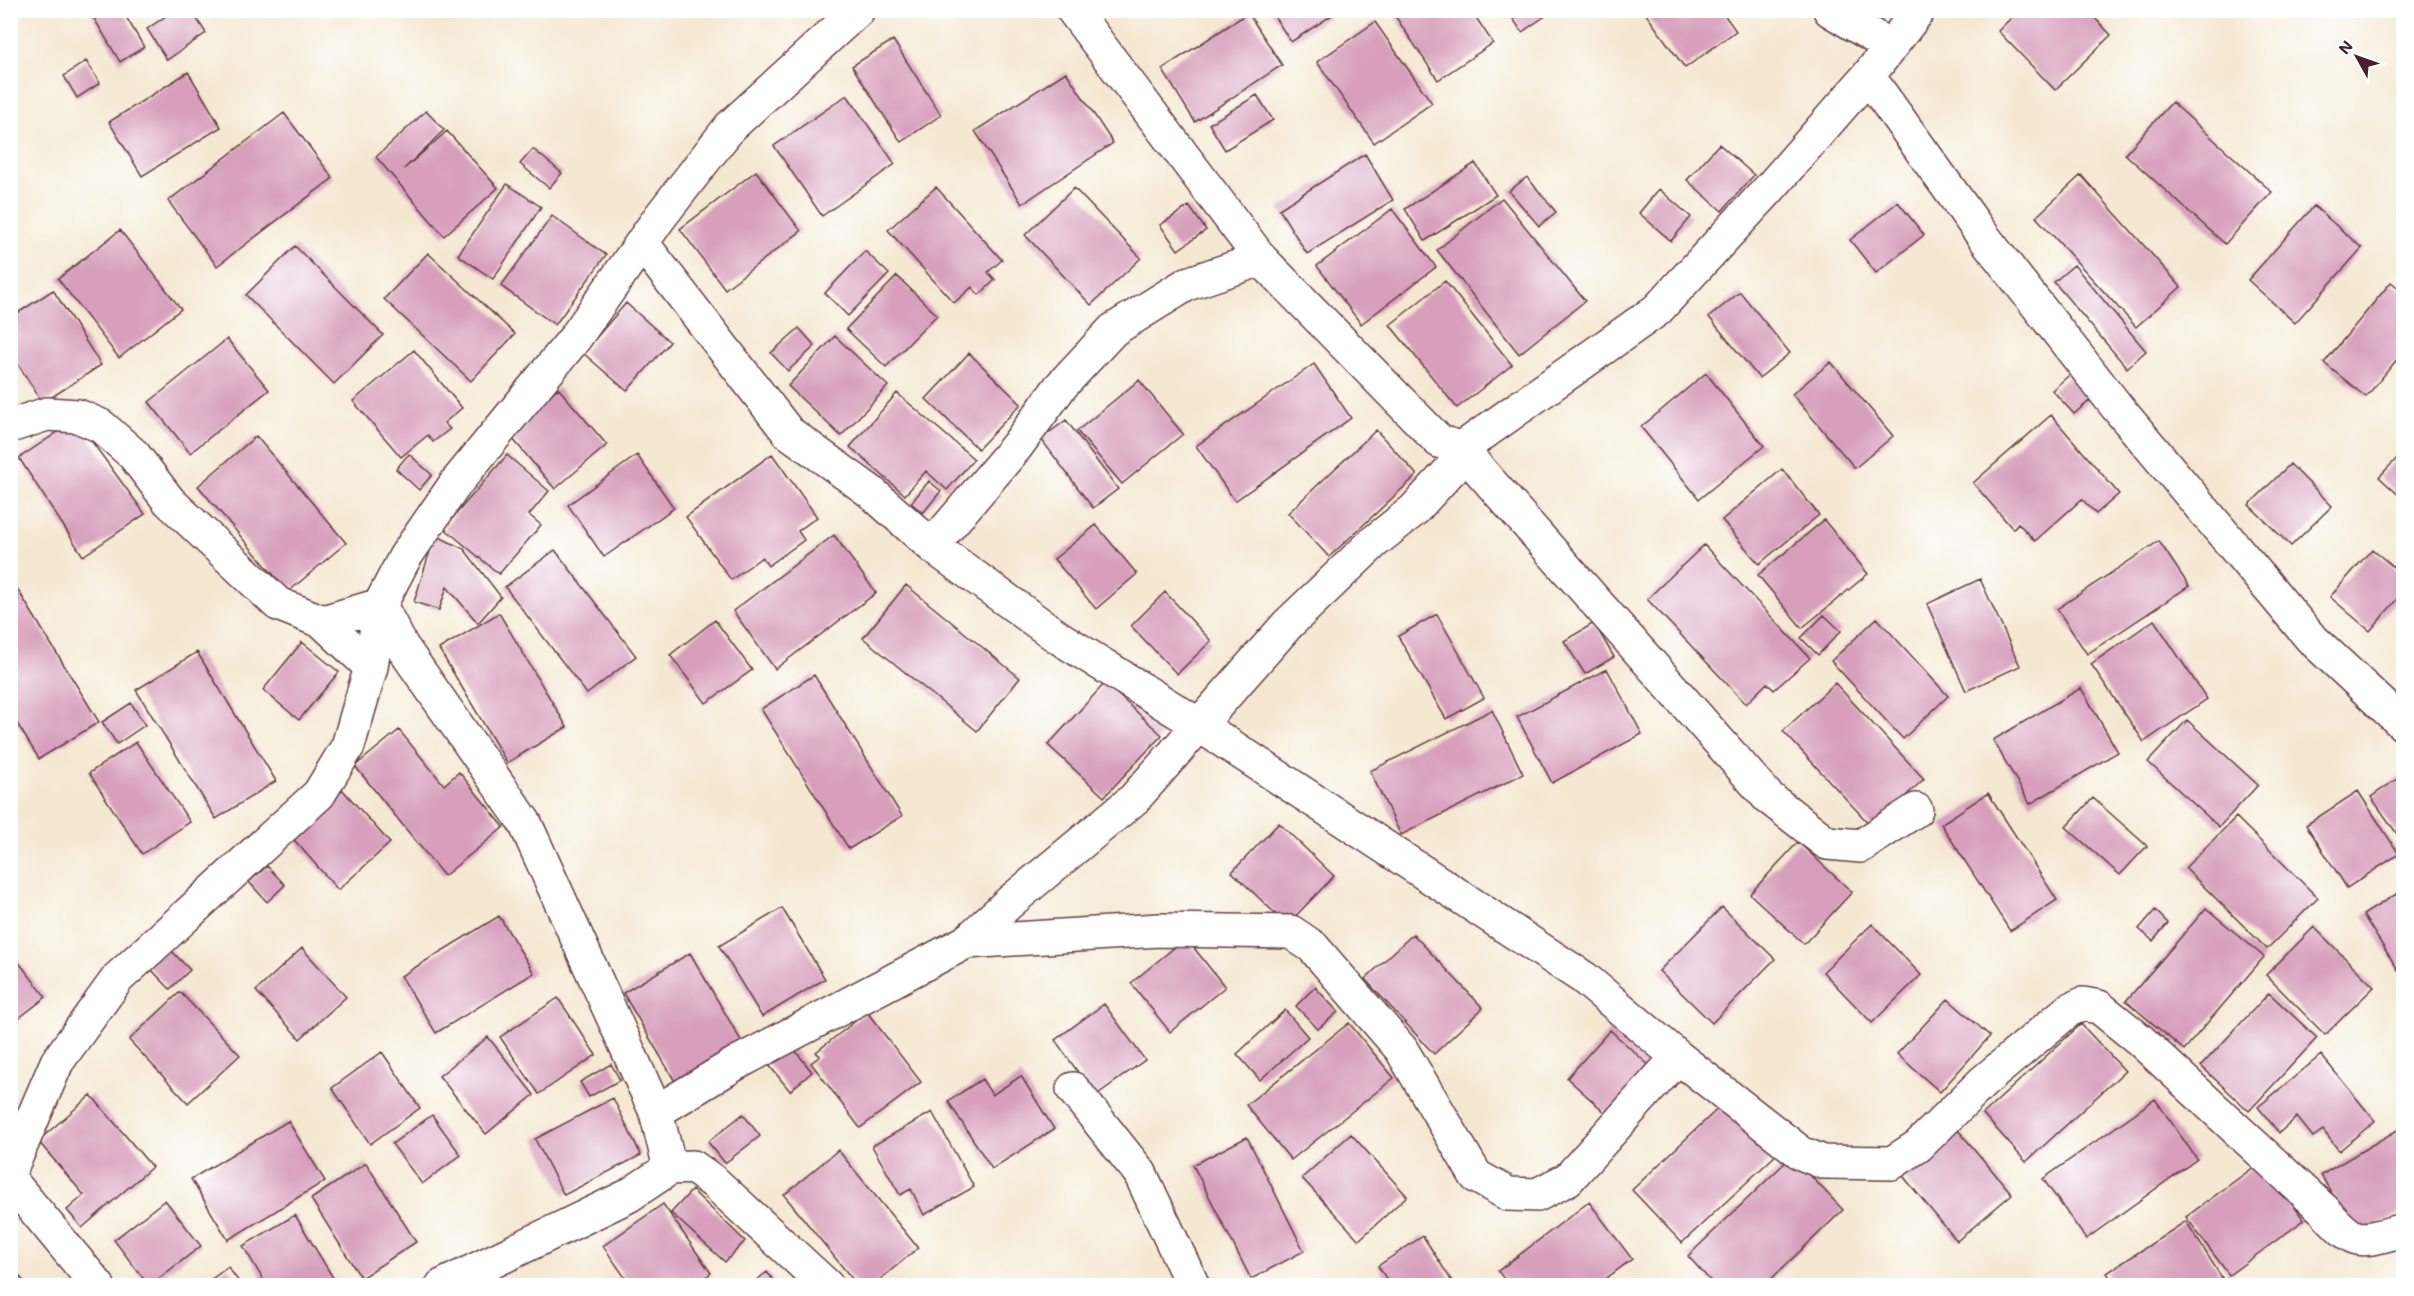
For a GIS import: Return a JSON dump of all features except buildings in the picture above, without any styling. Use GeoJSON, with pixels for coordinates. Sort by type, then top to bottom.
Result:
{"type":"FeatureCollection","features":[{"type":"Feature","properties":{"kind":"street"},"geometry":{"type":"LineString","coordinates":[[10,1171],[57,1062],[118,978],[319,794],[348,747],[371,667],[380,605],[405,557],[456,483],[575,338],[642,243],[730,127],[858,10]]}},
{"type":"Feature","properties":{"kind":"street"},"geometry":{"type":"LineString","coordinates":[[1072,10],[1261,259],[1439,441],[1461,449],[1768,797],[1827,843],[1860,846],[1916,810]]}},
{"type":"Feature","properties":{"kind":"street"},"geometry":{"type":"LineString","coordinates":[[1830,10],[1891,47]]}},
{"type":"Feature","properties":{"kind":"street"},"geometry":{"type":"LineString","coordinates":[[656,1112],[735,1064],[966,942],[1011,901],[1134,799],[1288,624],[1374,542],[1414,510],[1458,462],[1461,449],[1657,310],[1770,188],[1868,76],[1919,10]]}},
{"type":"Feature","properties":{"kind":"street"},"geometry":{"type":"LineString","coordinates":[[1868,76],[1980,232],[2118,407],[2310,637],[2403,725]]}},
{"type":"Feature","properties":{"kind":"street"},"geometry":{"type":"LineString","coordinates":[[642,243],[788,432],[871,492],[932,546],[1058,638],[1199,725],[1584,978],[1678,1058],[1801,1153],[1823,1162],[1892,1163],[1918,1146],[1983,1082],[2069,1010],[2083,1004],[2099,1007],[2140,1040],[2324,1210],[2345,1233],[2354,1239],[2364,1240],[2403,1230]]}},
{"type":"Feature","properties":{"kind":"street"},"geometry":{"type":"LineString","coordinates":[[932,546],[1016,447],[1060,387],[1113,330],[1187,284],[1261,259]]}},
{"type":"Feature","properties":{"kind":"street"},"geometry":{"type":"LineString","coordinates":[[10,426],[47,414],[78,416],[101,426],[134,455],[169,501],[278,604],[322,622],[371,667]]}},
{"type":"Feature","properties":{"kind":"street"},"geometry":{"type":"LineString","coordinates":[[322,622],[380,605]]}},
{"type":"Feature","properties":{"kind":"street"},"geometry":{"type":"LineString","coordinates":[[380,605],[401,645],[525,823],[656,1112],[670,1168]]}},
{"type":"Feature","properties":{"kind":"street"},"geometry":{"type":"LineString","coordinates":[[966,942],[1159,930],[1291,932],[1312,947],[1401,1048],[1476,1176],[1508,1194],[1537,1195],[1568,1179],[1678,1058]]}},
{"type":"Feature","properties":{"kind":"street"},"geometry":{"type":"LineString","coordinates":[[1073,1089],[1140,1173],[1193,1286]]}},
{"type":"Feature","properties":{"kind":"street"},"geometry":{"type":"LineString","coordinates":[[442,1286],[628,1196],[670,1168],[693,1167],[714,1182],[827,1286]]}},
{"type":"Feature","properties":{"kind":"street"},"geometry":{"type":"LineString","coordinates":[[10,1180],[98,1286]]}}]}
